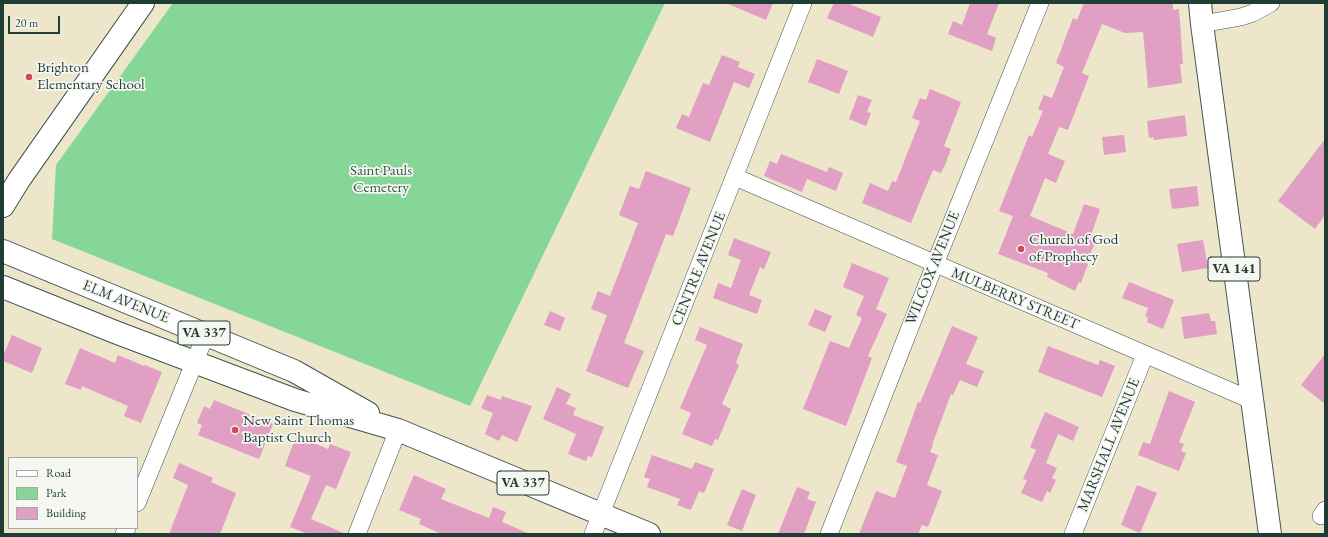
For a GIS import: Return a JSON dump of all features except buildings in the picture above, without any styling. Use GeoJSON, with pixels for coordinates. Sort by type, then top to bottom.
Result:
{"type":"FeatureCollection","features":[{"type":"Feature","properties":{"kind":"main road"},"geometry":{"type":"LineString","coordinates":[[3,206],[19,180],[143,3]]}},
{"type":"Feature","properties":{"kind":"main road","name":"VA 141"},"geometry":{"type":"LineString","coordinates":[[1201,13],[1251,400],[1270,534]]}},
{"type":"Feature","properties":{"kind":"main road","name":"ELM AVENUE"},"geometry":{"type":"LineString","coordinates":[[3,251],[294,371],[398,430],[597,524],[649,534]]}},
{"type":"Feature","properties":{"kind":"main road","name":"ELM AVENUE"},"geometry":{"type":"LineString","coordinates":[[3,287],[295,400],[398,430]]}},
{"type":"Feature","properties":{"kind":"street","name":"CENTRE AVENUE"},"geometry":{"type":"LineString","coordinates":[[597,524],[803,3]]}},
{"type":"Feature","properties":{"kind":"street","name":"WILCOX AVENUE"},"geometry":{"type":"LineString","coordinates":[[829,534],[1040,3]]}},
{"type":"Feature","properties":{"kind":"street"},"geometry":{"type":"LineString","coordinates":[[1201,13],[1240,17],[1253,13],[1270,3]]}},
{"type":"Feature","properties":{"kind":"street","name":"MULBERRY STREET"},"geometry":{"type":"LineString","coordinates":[[735,177],[1251,400]]}},
{"type":"Feature","properties":{"kind":"street"},"geometry":{"type":"LineString","coordinates":[[138,501],[206,334]]}},
{"type":"Feature","properties":{"kind":"street","name":"MARSHALL AVENUE"},"geometry":{"type":"LineString","coordinates":[[1073,534],[1145,355]]}},
{"type":"Feature","properties":{"kind":"street"},"geometry":{"type":"LineString","coordinates":[[357,534],[398,430]]}},
{"type":"Feature","properties":{"kind":"green space","name":"Saint Pauls Cemetery"},"geometry":{"type":"Polygon","coordinates":[[[173,3],[665,3],[470,406],[52,239],[56,165],[173,3]]]}},
{"type":"Feature","properties":{"kind":"place","name":"Brighton Elementary School"},"geometry":{"type":"Point","coordinates":[29,77]}},
{"type":"Feature","properties":{"kind":"place","name":"Church of God of Prophecy"},"geometry":{"type":"Point","coordinates":[1021,249]}},
{"type":"Feature","properties":{"kind":"place","name":"New Saint Thomas Baptist Church"},"geometry":{"type":"Point","coordinates":[235,430]}}]}
